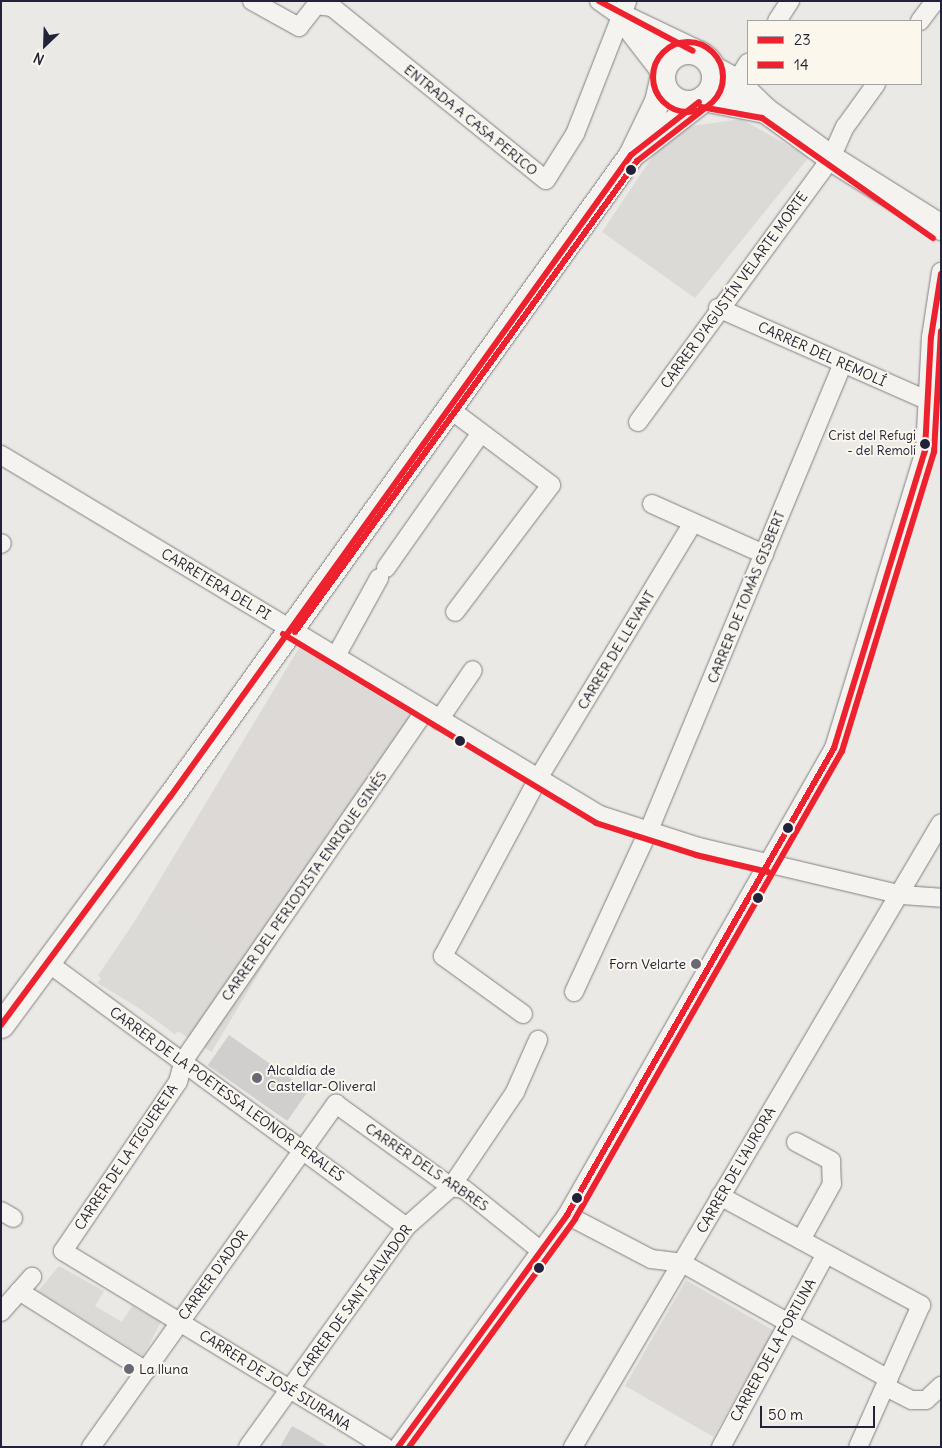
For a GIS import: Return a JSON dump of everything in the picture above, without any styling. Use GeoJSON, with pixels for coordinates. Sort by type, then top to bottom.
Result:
{"type":"FeatureCollection","features":[{"type":"Feature","properties":{"kind":"street","name":"ENTRADA A CASA PERICO"},"geometry":{"type":"LineString","coordinates":[[252,1],[299,27],[316,5],[332,7],[546,180],[575,134],[624,9]]}},
{"type":"Feature","properties":{"kind":"street"},"geometry":{"type":"LineString","coordinates":[[599,1],[624,9],[702,54],[714,69],[713,88],[725,87],[766,110],[831,158],[940,230]]}},
{"type":"Feature","properties":{"kind":"street"},"geometry":{"type":"LineString","coordinates":[[778,20],[790,1]]}},
{"type":"Feature","properties":{"kind":"street"},"geometry":{"type":"LineString","coordinates":[[921,20],[935,1]]}},
{"type":"Feature","properties":{"kind":"street"},"geometry":{"type":"LineString","coordinates":[[624,9],[662,75],[671,97],[679,102],[725,87]]}},
{"type":"Feature","properties":{"kind":"street"},"geometry":{"type":"LineString","coordinates":[[1,1025],[170,798],[288,628],[631,155],[657,101],[662,75],[674,54],[693,50]]}},
{"type":"Feature","properties":{"kind":"street","name":"CARRER D'AGUSTÍN VELARTE MORTE"},"geometry":{"type":"LineString","coordinates":[[638,422],[718,308],[831,158],[845,127],[875,85]]}},
{"type":"Feature","properties":{"kind":"street"},"geometry":{"type":"LineString","coordinates":[[631,155],[725,87]]}},
{"type":"Feature","properties":{"kind":"street"},"geometry":{"type":"LineString","coordinates":[[398,1447],[567,1215],[770,863],[834,748],[935,433],[927,400],[936,332],[941,272]]}},
{"type":"Feature","properties":{"kind":"street","name":"CARRER DEL REMOLÍ"},"geometry":{"type":"LineString","coordinates":[[718,308],[927,400]]}},
{"type":"Feature","properties":{"kind":"street","name":"CARRER DE TOMÀS GISBERT"},"geometry":{"type":"LineString","coordinates":[[574,992],[649,830],[843,363]]}},
{"type":"Feature","properties":{"kind":"street"},"geometry":{"type":"LineString","coordinates":[[447,407],[550,485],[455,612]]}},
{"type":"Feature","properties":{"kind":"street"},"geometry":{"type":"LineString","coordinates":[[336,656],[383,573],[481,433]]}},
{"type":"Feature","properties":{"kind":"street","name":"CARRETERA DEL PI"},"geometry":{"type":"LineString","coordinates":[[1,455],[600,815],[770,863],[902,895],[941,898]]}},
{"type":"Feature","properties":{"kind":"street"},"geometry":{"type":"LineString","coordinates":[[652,504],[764,554]]}},
{"type":"Feature","properties":{"kind":"street","name":"CARRER DE LLEVANT"},"geometry":{"type":"LineString","coordinates":[[523,1014],[443,956],[539,777],[692,523]]}},
{"type":"Feature","properties":{"kind":"street"},"geometry":{"type":"LineString","coordinates":[[432,715],[472,670]]}},
{"type":"Feature","properties":{"kind":"street","name":"CARRER DEL PERIODISTA ENRIQUE GINÉS"},"geometry":{"type":"LineString","coordinates":[[184,1060],[432,715]]}},
{"type":"Feature","properties":{"kind":"street","name":"CARRER DE L'AURORA"},"geometry":{"type":"LineString","coordinates":[[573,1447],[720,1196],[902,895],[941,823]]}},
{"type":"Feature","properties":{"kind":"street","name":"CARRER DE LA POETESSA LEONOR PERALES"},"geometry":{"type":"LineString","coordinates":[[47,962],[184,1060],[406,1227]]}},
{"type":"Feature","properties":{"kind":"street","name":"CARRER DE SANT SALVADOR"},"geometry":{"type":"LineString","coordinates":[[248,1447],[406,1227],[451,1187],[515,1092],[538,1040]]}},
{"type":"Feature","properties":{"kind":"street","name":"CARRER DE LA FIGUERETA"},"geometry":{"type":"LineString","coordinates":[[63,1251],[178,1082],[184,1060]]}},
{"type":"Feature","properties":{"kind":"street","name":"CARRER DELS ARBRES"},"geometry":{"type":"LineString","coordinates":[[336,1104],[451,1187],[464,1189],[540,1250]]}},
{"type":"Feature","properties":{"kind":"street","name":"CARRER D'ADOR"},"geometry":{"type":"LineString","coordinates":[[91,1447],[336,1104]]}},
{"type":"Feature","properties":{"kind":"street"},"geometry":{"type":"LineString","coordinates":[[796,1142],[831,1161],[832,1184],[800,1240]]}},
{"type":"Feature","properties":{"kind":"street"},"geometry":{"type":"LineString","coordinates":[[720,1196],[921,1305],[858,1447]]}},
{"type":"Feature","properties":{"kind":"street"},"geometry":{"type":"LineString","coordinates":[[567,1215],[651,1259],[682,1263],[787,1322],[888,1383],[912,1400],[926,1400],[941,1386]]}},
{"type":"Feature","properties":{"kind":"street","name":"CARRER DE JOSÉ SIURANA"},"geometry":{"type":"LineString","coordinates":[[63,1251],[180,1321],[288,1391],[385,1447]]}},
{"type":"Feature","properties":{"kind":"street","name":"CARRER DE LA FORTUNA"},"geometry":{"type":"LineString","coordinates":[[721,1447],[787,1322],[826,1254]]}},
{"type":"Feature","properties":{"kind":"street"},"geometry":{"type":"LineString","coordinates":[[1,1312],[32,1276]]}},
{"type":"Feature","properties":{"kind":"street"},"geometry":{"type":"LineString","coordinates":[[19,1291],[146,1371]]}},
{"type":"Feature","properties":{"kind":"shaded area"},"geometry":{"type":"Polygon","coordinates":[[[741,119],[809,157],[695,298],[602,232],[671,129],[741,119]]]}},
{"type":"Feature","properties":{"kind":"shaded area"},"geometry":{"type":"Polygon","coordinates":[[[299,648],[413,717],[212,1052],[98,983],[299,648]]]}},
{"type":"Feature","properties":{"kind":"shaded area"},"geometry":{"type":"Polygon","coordinates":[[[151,897],[187,921],[134,1000],[98,976],[151,897]]]}},
{"type":"Feature","properties":{"kind":"shaded area"},"geometry":{"type":"Polygon","coordinates":[[[191,926],[232,956],[175,1034],[134,1004],[191,926]]]}},
{"type":"Feature","properties":{"kind":"shaded area"},"geometry":{"type":"Polygon","coordinates":[[[59,1266],[104,1291],[95,1306],[122,1322],[132,1306],[161,1322],[143,1356],[38,1291],[59,1266]]]}},
{"type":"Feature","properties":{"kind":"shaded area"},"geometry":{"type":"Polygon","coordinates":[[[686,1280],[774,1331],[713,1437],[625,1386],[686,1280]]]}},
{"type":"Feature","properties":{"kind":"building","name":"Alcaldía de Castellar-Oliveral"},"geometry":{"type":"Polygon","coordinates":[[[229,1035],[308,1091],[287,1121],[208,1065],[229,1035]]]}},
{"type":"Feature","properties":{"kind":"building"},"geometry":{"type":"Polygon","coordinates":[[[292,1426],[305,1433],[328,1447],[280,1447],[292,1426]]]}},
{"type":"Feature","properties":{"kind":"transit line","name":"23"},"geometry":{"type":"LineString","coordinates":[[599,1],[693,51]]}},
{"type":"Feature","properties":{"kind":"transit line","name":"14"},"geometry":{"type":"LineString","coordinates":[[681,42],[695,42],[708,48],[717,57],[723,70],[723,77],[721,90],[713,102],[695,112],[681,112],[668,106],[659,97],[653,84],[653,70],[659,57],[668,48],[681,42]]}},
{"type":"Feature","properties":{"kind":"transit line","name":"23"},"geometry":{"type":"LineString","coordinates":[[1,1025],[170,797],[631,155],[699,102]]}},
{"type":"Feature","properties":{"kind":"transit line","name":"14"},"geometry":{"type":"LineString","coordinates":[[701,107],[762,118],[933,238]]}},
{"type":"Feature","properties":{"kind":"transit line","name":"14"},"geometry":{"type":"LineString","coordinates":[[295,632],[637,161],[704,109]]}},
{"type":"Feature","properties":{"kind":"transit line","name":"23"},"geometry":{"type":"LineString","coordinates":[[398,1447],[567,1215],[834,748],[925,450],[931,337],[941,274]]}},
{"type":"Feature","properties":{"kind":"transit line","name":"14"},"geometry":{"type":"LineString","coordinates":[[409,1447],[575,1219],[842,751],[934,452],[941,331]]}},
{"type":"Feature","properties":{"kind":"transit line","name":"14"},"geometry":{"type":"LineString","coordinates":[[283,634],[596,823],[696,855],[768,872]]}},
{"type":"Feature","properties":{"kind":"place","name":"Crist del Refugi - del Remolí"},"geometry":{"type":"Point","coordinates":[925,444]}},
{"type":"Feature","properties":{"kind":"place","name":"Forn Velarte"},"geometry":{"type":"Point","coordinates":[696,964]}},
{"type":"Feature","properties":{"kind":"place","name":"Alcaldía de Castellar-Oliveral"},"geometry":{"type":"Point","coordinates":[257,1078]}},
{"type":"Feature","properties":{"kind":"place","name":"La lluna"},"geometry":{"type":"Point","coordinates":[129,1369]}}]}
